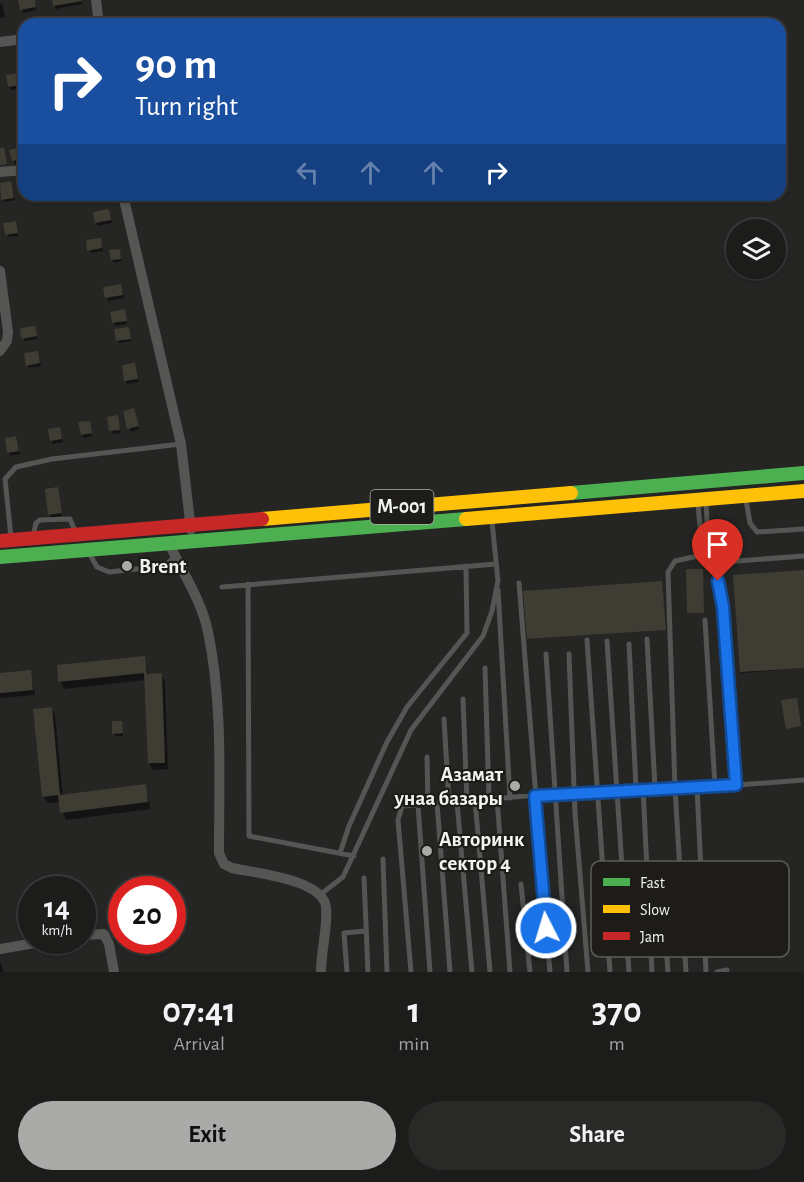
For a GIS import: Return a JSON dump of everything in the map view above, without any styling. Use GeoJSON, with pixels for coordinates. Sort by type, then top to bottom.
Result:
{"type":"FeatureCollection","features":[{"type":"Feature","properties":{"kind":"main road","name":"M-001"},"geometry":{"type":"LineString","coordinates":[[5,540],[804,473]]}},
{"type":"Feature","properties":{"kind":"main road","name":"M-001"},"geometry":{"type":"LineString","coordinates":[[0,557],[82,550],[172,550],[191,541],[804,492]]}},
{"type":"Feature","properties":{"kind":"main road"},"geometry":{"type":"LineString","coordinates":[[76,534],[82,550]]}},
{"type":"Feature","properties":{"kind":"street"},"geometry":{"type":"LineString","coordinates":[[96,0],[98,18]]}},
{"type":"Feature","properties":{"kind":"street"},"geometry":{"type":"LineString","coordinates":[[0,42],[18,40]]}},
{"type":"Feature","properties":{"kind":"street"},"geometry":{"type":"LineString","coordinates":[[0,172],[18,170]]}},
{"type":"Feature","properties":{"kind":"street"},"geometry":{"type":"LineString","coordinates":[[124,201],[181,444],[191,541]]}},
{"type":"Feature","properties":{"kind":"street"},"geometry":{"type":"LineString","coordinates":[[0,271],[7,341],[0,351]]}},
{"type":"Feature","properties":{"kind":"street"},"geometry":{"type":"LineString","coordinates":[[172,550],[198,602],[208,631],[219,719],[219,853],[224,864],[232,868],[288,879],[321,894],[326,911],[321,972]]}},
{"type":"Feature","properties":{"kind":"street"},"geometry":{"type":"LineString","coordinates":[[96,935],[104,934],[109,944],[114,972]]}},
{"type":"Feature","properties":{"kind":"street"},"geometry":{"type":"LineString","coordinates":[[0,949],[18,946]]}},
{"type":"Feature","properties":{"kind":"lane"},"geometry":{"type":"LineString","coordinates":[[5,540],[4,479],[16,468],[52,459],[181,444]]}},
{"type":"Feature","properties":{"kind":"lane"},"geometry":{"type":"LineString","coordinates":[[745,496],[750,523],[757,532],[804,529]]}},
{"type":"Feature","properties":{"kind":"lane"},"geometry":{"type":"LineString","coordinates":[[702,499],[701,538],[721,588],[736,785]]}},
{"type":"Feature","properties":{"kind":"lane"},"geometry":{"type":"LineString","coordinates":[[491,517],[498,581],[510,798]]}},
{"type":"Feature","properties":{"kind":"lane"},"geometry":{"type":"LineString","coordinates":[[82,550],[96,567],[109,572],[165,566],[172,550]]}},
{"type":"Feature","properties":{"kind":"lane"},"geometry":{"type":"LineString","coordinates":[[679,861],[668,572],[675,561],[707,554]]}},
{"type":"Feature","properties":{"kind":"lane"},"geometry":{"type":"LineString","coordinates":[[710,563],[804,556]]}},
{"type":"Feature","properties":{"kind":"lane"},"geometry":{"type":"LineString","coordinates":[[222,586],[496,564]]}},
{"type":"Feature","properties":{"kind":"lane"},"geometry":{"type":"LineString","coordinates":[[340,853],[349,826],[402,716],[467,633],[466,566]]}},
{"type":"Feature","properties":{"kind":"lane"},"geometry":{"type":"LineString","coordinates":[[321,894],[343,877],[354,856],[371,811],[411,730],[483,636],[492,611],[498,581]]}},
{"type":"Feature","properties":{"kind":"lane"},"geometry":{"type":"LineString","coordinates":[[519,583],[550,972]]}},
{"type":"Feature","properties":{"kind":"lane"},"geometry":{"type":"LineString","coordinates":[[248,584],[249,836],[354,856]]}},
{"type":"Feature","properties":{"kind":"lane"},"geometry":{"type":"LineString","coordinates":[[705,620],[716,787]]}},
{"type":"Feature","properties":{"kind":"lane"},"geometry":{"type":"LineString","coordinates":[[646,639],[655,788]]}},
{"type":"Feature","properties":{"kind":"lane"},"geometry":{"type":"LineString","coordinates":[[587,640],[601,861]]}},
{"type":"Feature","properties":{"kind":"lane"},"geometry":{"type":"LineString","coordinates":[[608,641],[621,861]]}},
{"type":"Feature","properties":{"kind":"lane"},"geometry":{"type":"LineString","coordinates":[[628,644],[636,788]]}},
{"type":"Feature","properties":{"kind":"lane"},"geometry":{"type":"LineString","coordinates":[[546,654],[567,972]]}},
{"type":"Feature","properties":{"kind":"lane"},"geometry":{"type":"LineString","coordinates":[[569,654],[575,792],[588,972]]}},
{"type":"Feature","properties":{"kind":"lane"},"geometry":{"type":"LineString","coordinates":[[485,668],[489,799]]}},
{"type":"Feature","properties":{"kind":"lane"},"geometry":{"type":"LineString","coordinates":[[463,699],[467,801]]}},
{"type":"Feature","properties":{"kind":"lane"},"geometry":{"type":"LineString","coordinates":[[444,719],[449,802]]}},
{"type":"Feature","properties":{"kind":"lane"},"geometry":{"type":"LineString","coordinates":[[427,757],[428,804]]}},
{"type":"Feature","properties":{"kind":"lane"},"geometry":{"type":"LineString","coordinates":[[411,972],[398,820],[402,806],[616,789],[696,788],[804,780]]}},
{"type":"Feature","properties":{"kind":"lane"},"geometry":{"type":"LineString","coordinates":[[643,788],[647,861]]}},
{"type":"Feature","properties":{"kind":"lane"},"geometry":{"type":"LineString","coordinates":[[696,788],[700,861]]}},
{"type":"Feature","properties":{"kind":"lane"},"geometry":{"type":"LineString","coordinates":[[497,798],[510,972]]}},
{"type":"Feature","properties":{"kind":"lane"},"geometry":{"type":"LineString","coordinates":[[475,800],[490,972]]}},
{"type":"Feature","properties":{"kind":"lane"},"geometry":{"type":"LineString","coordinates":[[457,802],[472,972]]}},
{"type":"Feature","properties":{"kind":"lane"},"geometry":{"type":"LineString","coordinates":[[438,803],[450,972]]}},
{"type":"Feature","properties":{"kind":"lane"},"geometry":{"type":"LineString","coordinates":[[418,805],[430,972]]}},
{"type":"Feature","properties":{"kind":"lane"},"geometry":{"type":"LineString","coordinates":[[383,859],[387,972]]}},
{"type":"Feature","properties":{"kind":"lane"},"geometry":{"type":"LineString","coordinates":[[364,878],[368,972]]}},
{"type":"Feature","properties":{"kind":"lane"},"geometry":{"type":"LineString","coordinates":[[521,884],[530,972]]}},
{"type":"Feature","properties":{"kind":"lane"},"geometry":{"type":"LineString","coordinates":[[346,972],[344,933],[365,931]]}},
{"type":"Feature","properties":{"kind":"lane"},"geometry":{"type":"LineString","coordinates":[[609,957],[610,972]]}},
{"type":"Feature","properties":{"kind":"lane"},"geometry":{"type":"LineString","coordinates":[[628,957],[629,972]]}},
{"type":"Feature","properties":{"kind":"lane"},"geometry":{"type":"LineString","coordinates":[[651,957],[652,972]]}},
{"type":"Feature","properties":{"kind":"lane"},"geometry":{"type":"LineString","coordinates":[[667,957],[668,972]]}},
{"type":"Feature","properties":{"kind":"lane"},"geometry":{"type":"LineString","coordinates":[[685,957],[686,972]]}},
{"type":"Feature","properties":{"kind":"lane"},"geometry":{"type":"LineString","coordinates":[[705,957],[706,972]]}},
{"type":"Feature","properties":{"kind":"lane"},"geometry":{"type":"LineString","coordinates":[[717,972],[727,970]]}},
{"type":"Feature","properties":{"kind":"building"},"geometry":{"type":"Polygon","coordinates":[[[18,0],[35,0],[36,7],[20,10],[18,0]]]}},
{"type":"Feature","properties":{"kind":"building"},"geometry":{"type":"Polygon","coordinates":[[[52,0],[82,0],[82,1],[53,6],[52,0]]]}},
{"type":"Feature","properties":{"kind":"building"},"geometry":{"type":"Polygon","coordinates":[[[18,73],[18,86],[8,87],[6,75],[18,73]]]}},
{"type":"Feature","properties":{"kind":"building"},"geometry":{"type":"Polygon","coordinates":[[[4,147],[7,164],[0,165],[0,148],[4,147]]]}},
{"type":"Feature","properties":{"kind":"building"},"geometry":{"type":"Polygon","coordinates":[[[18,148],[18,160],[12,161],[9,150],[18,148]]]}},
{"type":"Feature","properties":{"kind":"building"},"geometry":{"type":"Polygon","coordinates":[[[11,181],[14,198],[1,200],[0,183],[11,181]]]}},
{"type":"Feature","properties":{"kind":"building"},"geometry":{"type":"Polygon","coordinates":[[[109,209],[111,220],[95,223],[93,212],[109,209]]]}},
{"type":"Feature","properties":{"kind":"building"},"geometry":{"type":"Polygon","coordinates":[[[16,221],[18,233],[5,235],[3,223],[16,221]]]}},
{"type":"Feature","properties":{"kind":"building"},"geometry":{"type":"Polygon","coordinates":[[[101,238],[102,248],[87,251],[86,240],[101,238]]]}},
{"type":"Feature","properties":{"kind":"building"},"geometry":{"type":"Polygon","coordinates":[[[120,249],[121,259],[111,260],[109,250],[120,249]]]}},
{"type":"Feature","properties":{"kind":"building"},"geometry":{"type":"Polygon","coordinates":[[[121,284],[123,295],[105,298],[103,287],[121,284]]]}},
{"type":"Feature","properties":{"kind":"building"},"geometry":{"type":"Polygon","coordinates":[[[125,309],[127,321],[112,323],[110,312],[125,309]]]}},
{"type":"Feature","properties":{"kind":"building"},"geometry":{"type":"Polygon","coordinates":[[[35,326],[37,336],[21,339],[20,328],[35,326]]]}},
{"type":"Feature","properties":{"kind":"building"},"geometry":{"type":"Polygon","coordinates":[[[129,327],[131,339],[116,341],[114,329],[129,327]]]}},
{"type":"Feature","properties":{"kind":"building"},"geometry":{"type":"Polygon","coordinates":[[[38,351],[40,363],[26,366],[24,353],[38,351]]]}},
{"type":"Feature","properties":{"kind":"building"},"geometry":{"type":"Polygon","coordinates":[[[135,363],[138,379],[124,381],[122,365],[135,363]]]}},
{"type":"Feature","properties":{"kind":"building"},"geometry":{"type":"Polygon","coordinates":[[[134,408],[139,426],[127,429],[123,411],[134,408]]]}},
{"type":"Feature","properties":{"kind":"building"},"geometry":{"type":"Polygon","coordinates":[[[118,415],[120,430],[109,431],[107,417],[118,415]]]}},
{"type":"Feature","properties":{"kind":"building"},"geometry":{"type":"Polygon","coordinates":[[[90,421],[92,433],[81,435],[78,422],[90,421]]]}},
{"type":"Feature","properties":{"kind":"building"},"geometry":{"type":"Polygon","coordinates":[[[60,427],[62,439],[50,441],[48,429],[60,427]]]}},
{"type":"Feature","properties":{"kind":"building"},"geometry":{"type":"Polygon","coordinates":[[[16,436],[19,451],[7,453],[5,438],[16,436]]]}},
{"type":"Feature","properties":{"kind":"building"},"geometry":{"type":"Polygon","coordinates":[[[58,487],[62,513],[48,515],[45,489],[58,487]]]}},
{"type":"Feature","properties":{"kind":"building"},"geometry":{"type":"Polygon","coordinates":[[[686,569],[703,569],[704,613],[687,613],[686,569]]]}},
{"type":"Feature","properties":{"kind":"building"},"geometry":{"type":"Polygon","coordinates":[[[804,570],[804,668],[740,672],[733,575],[804,570]]]}},
{"type":"Feature","properties":{"kind":"building"},"geometry":{"type":"Polygon","coordinates":[[[662,581],[666,630],[527,639],[523,591],[662,581]]]}},
{"type":"Feature","properties":{"kind":"building"},"geometry":{"type":"Polygon","coordinates":[[[145,656],[147,674],[162,673],[165,763],[148,763],[144,673],[58,682],[57,665],[145,656]]]}},
{"type":"Feature","properties":{"kind":"building"},"geometry":{"type":"Polygon","coordinates":[[[31,670],[33,690],[0,693],[0,673],[31,670]]]}},
{"type":"Feature","properties":{"kind":"building"},"geometry":{"type":"Polygon","coordinates":[[[797,698],[801,726],[786,729],[781,700],[797,698]]]}},
{"type":"Feature","properties":{"kind":"building"},"geometry":{"type":"Polygon","coordinates":[[[52,707],[60,795],[146,784],[148,802],[60,813],[58,795],[42,797],[33,709],[52,707]]]}},
{"type":"Feature","properties":{"kind":"building"},"geometry":{"type":"Polygon","coordinates":[[[112,721],[122,721],[123,733],[112,734],[112,721]]]}},
{"type":"Feature","properties":{"kind":"traffic: fast"},"geometry":{"type":"LineString","coordinates":[[571,493],[804,473]]}},
{"type":"Feature","properties":{"kind":"traffic: fast"},"geometry":{"type":"LineString","coordinates":[[0,557],[466,519]]}},
{"type":"Feature","properties":{"kind":"traffic: slow"},"geometry":{"type":"LineString","coordinates":[[466,519],[804,491]]}},
{"type":"Feature","properties":{"kind":"traffic: slow"},"geometry":{"type":"LineString","coordinates":[[262,519],[571,493]]}},
{"type":"Feature","properties":{"kind":"traffic: jam"},"geometry":{"type":"LineString","coordinates":[[0,541],[262,519]]}},
{"type":"Feature","properties":{"kind":"place","name":"Brent"},"geometry":{"type":"Point","coordinates":[127,566]}},
{"type":"Feature","properties":{"kind":"place","name":"Азамат унаа базары"},"geometry":{"type":"Point","coordinates":[515,786]}},
{"type":"Feature","properties":{"kind":"place","name":"Авторинк сектор 4"},"geometry":{"type":"Point","coordinates":[427,851]}},
{"type":"Feature","properties":{"kind":"route"},"geometry":{"type":"LineString","coordinates":[[546,928],[535,796],[636,788],[736,785],[723,607],[718,581]]}}]}
